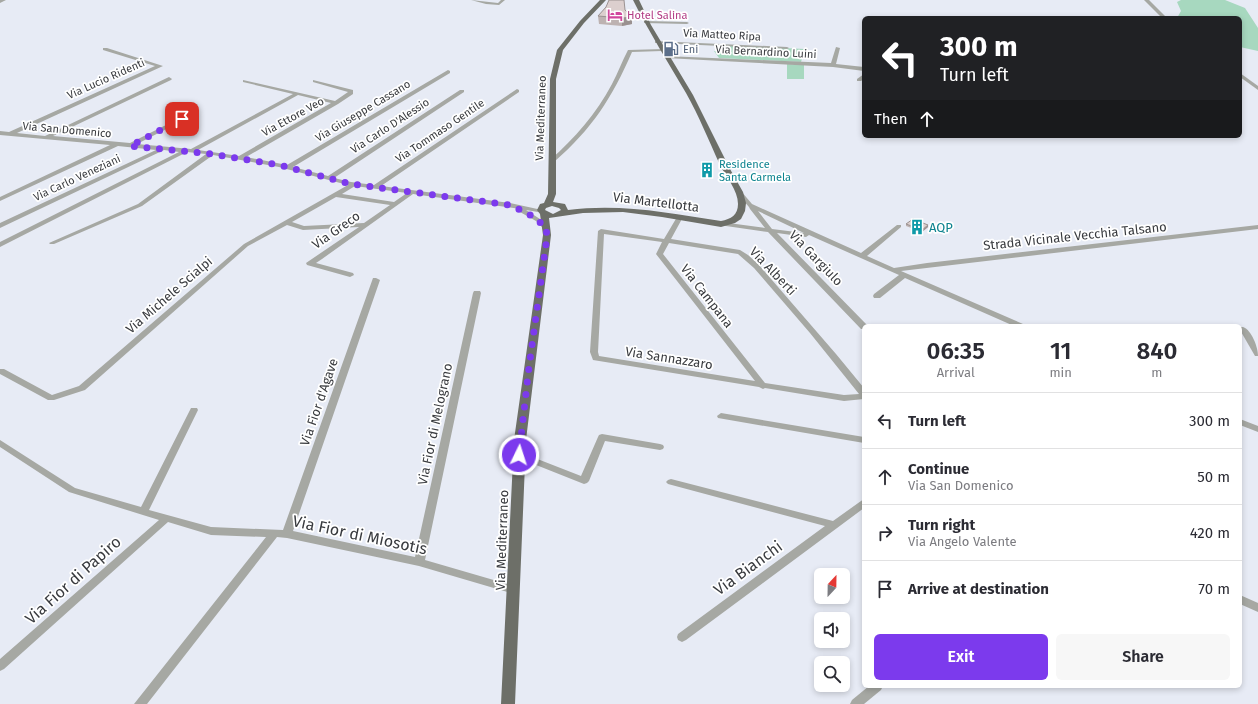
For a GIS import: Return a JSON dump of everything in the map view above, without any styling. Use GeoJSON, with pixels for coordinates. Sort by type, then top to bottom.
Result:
{"type":"FeatureCollection","features":[{"type":"Feature","properties":{"kind":"main road","name":"Via Mediterraneo"},"geometry":{"type":"LineString","coordinates":[[545,209],[552,194],[554,79],[560,50],[582,22],[603,0]]}},
{"type":"Feature","properties":{"kind":"main road"},"geometry":{"type":"LineString","coordinates":[[636,0],[657,42],[690,95],[726,169],[739,192],[742,203],[741,211],[738,217],[732,221],[721,224]]}},
{"type":"Feature","properties":{"kind":"main road"},"geometry":{"type":"LineString","coordinates":[[556,204],[562,206],[565,209],[562,214],[546,231],[545,209],[556,204]]}},
{"type":"Feature","properties":{"kind":"main road","name":"Via Martellotta"},"geometry":{"type":"LineString","coordinates":[[545,209],[554,216],[581,210],[632,210],[721,224]]}},
{"type":"Feature","properties":{"kind":"main road","name":"Via Mediterraneo"},"geometry":{"type":"LineString","coordinates":[[508,704],[519,455],[546,231]]}},
{"type":"Feature","properties":{"kind":"street"},"geometry":{"type":"LineString","coordinates":[[0,2],[4,0]]}},
{"type":"Feature","properties":{"kind":"street"},"geometry":{"type":"LineString","coordinates":[[473,0],[499,4],[503,0]]}},
{"type":"Feature","properties":{"kind":"street"},"geometry":{"type":"LineString","coordinates":[[1146,0],[1162,16]]}},
{"type":"Feature","properties":{"kind":"street"},"geometry":{"type":"LineString","coordinates":[[647,24],[686,23]]}},
{"type":"Feature","properties":{"kind":"street"},"geometry":{"type":"LineString","coordinates":[[647,24],[680,27],[680,29]]}},
{"type":"Feature","properties":{"kind":"street","name":"Via Matteo Ripa"},"geometry":{"type":"LineString","coordinates":[[657,42],[787,48]]}},
{"type":"Feature","properties":{"kind":"street","name":"Via Lucio Ridenti"},"geometry":{"type":"LineString","coordinates":[[9,134],[160,66],[105,48]]}},
{"type":"Feature","properties":{"kind":"street"},"geometry":{"type":"LineString","coordinates":[[833,65],[838,48]]}},
{"type":"Feature","properties":{"kind":"street"},"geometry":{"type":"LineString","coordinates":[[552,162],[569,148],[595,117],[618,81],[630,51],[662,50]]}},
{"type":"Feature","properties":{"kind":"street","name":"Via Bernardino Luini"},"geometry":{"type":"LineString","coordinates":[[666,57],[833,65],[862,69]]}},
{"type":"Feature","properties":{"kind":"street","name":"Via Giuseppe Cassano"},"geometry":{"type":"LineString","coordinates":[[288,167],[448,72]]}},
{"type":"Feature","properties":{"kind":"street"},"geometry":{"type":"LineString","coordinates":[[1242,76],[1258,88]]}},
{"type":"Feature","properties":{"kind":"street"},"geometry":{"type":"LineString","coordinates":[[47,137],[169,79]]}},
{"type":"Feature","properties":{"kind":"street","name":"Via Ettore Veo"},"geometry":{"type":"LineString","coordinates":[[245,81],[336,103]]}},
{"type":"Feature","properties":{"kind":"street"},"geometry":{"type":"LineString","coordinates":[[314,82],[351,91],[351,93],[336,103]]}},
{"type":"Feature","properties":{"kind":"street","name":"Via Carlo D'Alessio"},"geometry":{"type":"LineString","coordinates":[[329,178],[462,91]]}},
{"type":"Feature","properties":{"kind":"street","name":"Via Tommaso Gentile"},"geometry":{"type":"LineString","coordinates":[[375,187],[517,91]]}},
{"type":"Feature","properties":{"kind":"street"},"geometry":{"type":"LineString","coordinates":[[0,245],[189,151],[298,94]]}},
{"type":"Feature","properties":{"kind":"street","name":"Via Ettore Veo"},"geometry":{"type":"LineString","coordinates":[[240,158],[336,103]]}},
{"type":"Feature","properties":{"kind":"street"},"geometry":{"type":"LineString","coordinates":[[130,146],[182,119]]}},
{"type":"Feature","properties":{"kind":"street","name":"Via San Domenico"},"geometry":{"type":"LineString","coordinates":[[0,133],[212,154],[288,167],[355,184],[411,193],[545,209]]}},
{"type":"Feature","properties":{"kind":"street"},"geometry":{"type":"LineString","coordinates":[[0,199],[117,144]]}},
{"type":"Feature","properties":{"kind":"street"},"geometry":{"type":"LineString","coordinates":[[552,149],[569,148]]}},
{"type":"Feature","properties":{"kind":"street"},"geometry":{"type":"LineString","coordinates":[[44,209],[166,149]]}},
{"type":"Feature","properties":{"kind":"street","name":"Via Carlo Veneziani"},"geometry":{"type":"LineString","coordinates":[[0,226],[166,149]]}},
{"type":"Feature","properties":{"kind":"street"},"geometry":{"type":"LineString","coordinates":[[52,243],[140,205],[212,154]]}},
{"type":"Feature","properties":{"kind":"street","name":"Via Michele Scialpi"},"geometry":{"type":"LineString","coordinates":[[1,371],[51,398],[82,388],[246,245],[355,184]]}},
{"type":"Feature","properties":{"kind":"street","name":"Via Gargiulo"},"geometry":{"type":"LineString","coordinates":[[739,192],[770,230],[862,325]]}},
{"type":"Feature","properties":{"kind":"street","name":"Via Greco"},"geometry":{"type":"LineString","coordinates":[[350,275],[310,263],[411,193]]}},
{"type":"Feature","properties":{"kind":"street"},"geometry":{"type":"LineString","coordinates":[[335,195],[394,204]]}},
{"type":"Feature","properties":{"kind":"street"},"geometry":{"type":"LineString","coordinates":[[510,205],[529,214],[546,231]]}},
{"type":"Feature","properties":{"kind":"street"},"geometry":{"type":"LineString","coordinates":[[750,206],[1016,324]]}},
{"type":"Feature","properties":{"kind":"street","name":"Via Campana"},"geometry":{"type":"LineString","coordinates":[[680,217],[659,254],[763,386]]}},
{"type":"Feature","properties":{"kind":"street"},"geometry":{"type":"LineString","coordinates":[[286,222],[303,228],[364,225]]}},
{"type":"Feature","properties":{"kind":"street"},"geometry":{"type":"LineString","coordinates":[[721,224],[802,234],[825,240]]}},
{"type":"Feature","properties":{"kind":"street"},"geometry":{"type":"LineString","coordinates":[[862,256],[899,226]]}},
{"type":"Feature","properties":{"kind":"street","name":"Strada Vicinale Vecchia Talsano"},"geometry":{"type":"LineString","coordinates":[[894,270],[1258,227]]}},
{"type":"Feature","properties":{"kind":"street","name":"Via Alberti"},"geometry":{"type":"LineString","coordinates":[[601,231],[740,252],[844,367],[862,392]]}},
{"type":"Feature","properties":{"kind":"street","name":"Via Sannazzaro"},"geometry":{"type":"LineString","coordinates":[[601,231],[594,352],[596,358],[844,398],[862,395]]}},
{"type":"Feature","properties":{"kind":"street"},"geometry":{"type":"LineString","coordinates":[[877,296],[904,274]]}},
{"type":"Feature","properties":{"kind":"street","name":"Via Fior d'Agave"},"geometry":{"type":"LineString","coordinates":[[287,534],[376,280]]}},
{"type":"Feature","properties":{"kind":"street","name":"Via Fior di Melograno"},"geometry":{"type":"LineString","coordinates":[[419,562],[477,293]]}},
{"type":"Feature","properties":{"kind":"street"},"geometry":{"type":"LineString","coordinates":[[1243,329],[1258,354]]}},
{"type":"Feature","properties":{"kind":"street"},"geometry":{"type":"LineString","coordinates":[[143,512],[194,410]]}},
{"type":"Feature","properties":{"kind":"street"},"geometry":{"type":"LineString","coordinates":[[721,416],[862,440]]}},
{"type":"Feature","properties":{"kind":"street"},"geometry":{"type":"LineString","coordinates":[[1242,423],[1258,429]]}},
{"type":"Feature","properties":{"kind":"street"},"geometry":{"type":"LineString","coordinates":[[519,455],[584,481],[602,437],[660,447]]}},
{"type":"Feature","properties":{"kind":"street","name":"Via Fior di Miosotis"},"geometry":{"type":"LineString","coordinates":[[0,443],[72,490],[143,512],[211,531],[287,534],[419,562],[514,590]]}},
{"type":"Feature","properties":{"kind":"street"},"geometry":{"type":"LineString","coordinates":[[671,482],[834,525]]}},
{"type":"Feature","properties":{"kind":"street","name":"Via Bianchi"},"geometry":{"type":"LineString","coordinates":[[682,637],[862,504]]}},
{"type":"Feature","properties":{"kind":"street","name":"Via Fior di Papiro"},"geometry":{"type":"LineString","coordinates":[[0,666],[167,518]]}},
{"type":"Feature","properties":{"kind":"street"},"geometry":{"type":"LineString","coordinates":[[140,704],[274,534]]}},
{"type":"Feature","properties":{"kind":"street"},"geometry":{"type":"LineString","coordinates":[[1242,600],[1258,608]]}},
{"type":"Feature","properties":{"kind":"street"},"geometry":{"type":"LineString","coordinates":[[856,704],[875,688]]}},
{"type":"Feature","properties":{"kind":"green space"},"geometry":{"type":"Polygon","coordinates":[[[1181,0],[1225,0],[1245,8],[1258,28],[1258,51],[1242,47],[1242,16],[1178,16],[1181,11],[1177,2],[1181,0]]]}},
{"type":"Feature","properties":{"kind":"green space"},"geometry":{"type":"Polygon","coordinates":[[[718,45],[805,49],[801,62],[719,58],[714,51],[719,51],[718,45]]]}},
{"type":"Feature","properties":{"kind":"green space"},"geometry":{"type":"Polygon","coordinates":[[[787,64],[804,65],[804,79],[787,79],[787,64]]]}},
{"type":"Feature","properties":{"kind":"building"},"geometry":{"type":"Polygon","coordinates":[[[609,0],[624,0],[625,10],[632,17],[622,18],[598,16],[606,7],[609,0]]]}},
{"type":"Feature","properties":{"kind":"building","name":"AQP"},"geometry":{"type":"Polygon","coordinates":[[[913,219],[928,225],[922,230],[906,224],[913,219]]]}},
{"type":"Feature","properties":{"kind":"place","name":"Hotel Salina"},"geometry":{"type":"Point","coordinates":[615,15]}},
{"type":"Feature","properties":{"kind":"place","name":"Eni"},"geometry":{"type":"Point","coordinates":[671,49]}},
{"type":"Feature","properties":{"kind":"place","name":"Residence Santa Carmela"},"geometry":{"type":"Point","coordinates":[707,170]}},
{"type":"Feature","properties":{"kind":"place","name":"AQP"},"geometry":{"type":"Point","coordinates":[917,227]}},
{"type":"Feature","properties":{"kind":"route"},"geometry":{"type":"LineString","coordinates":[[182,119],[130,146],[212,154],[279,165],[351,184],[510,205],[529,214],[546,227],[547,237],[529,367],[519,455]]}}]}
